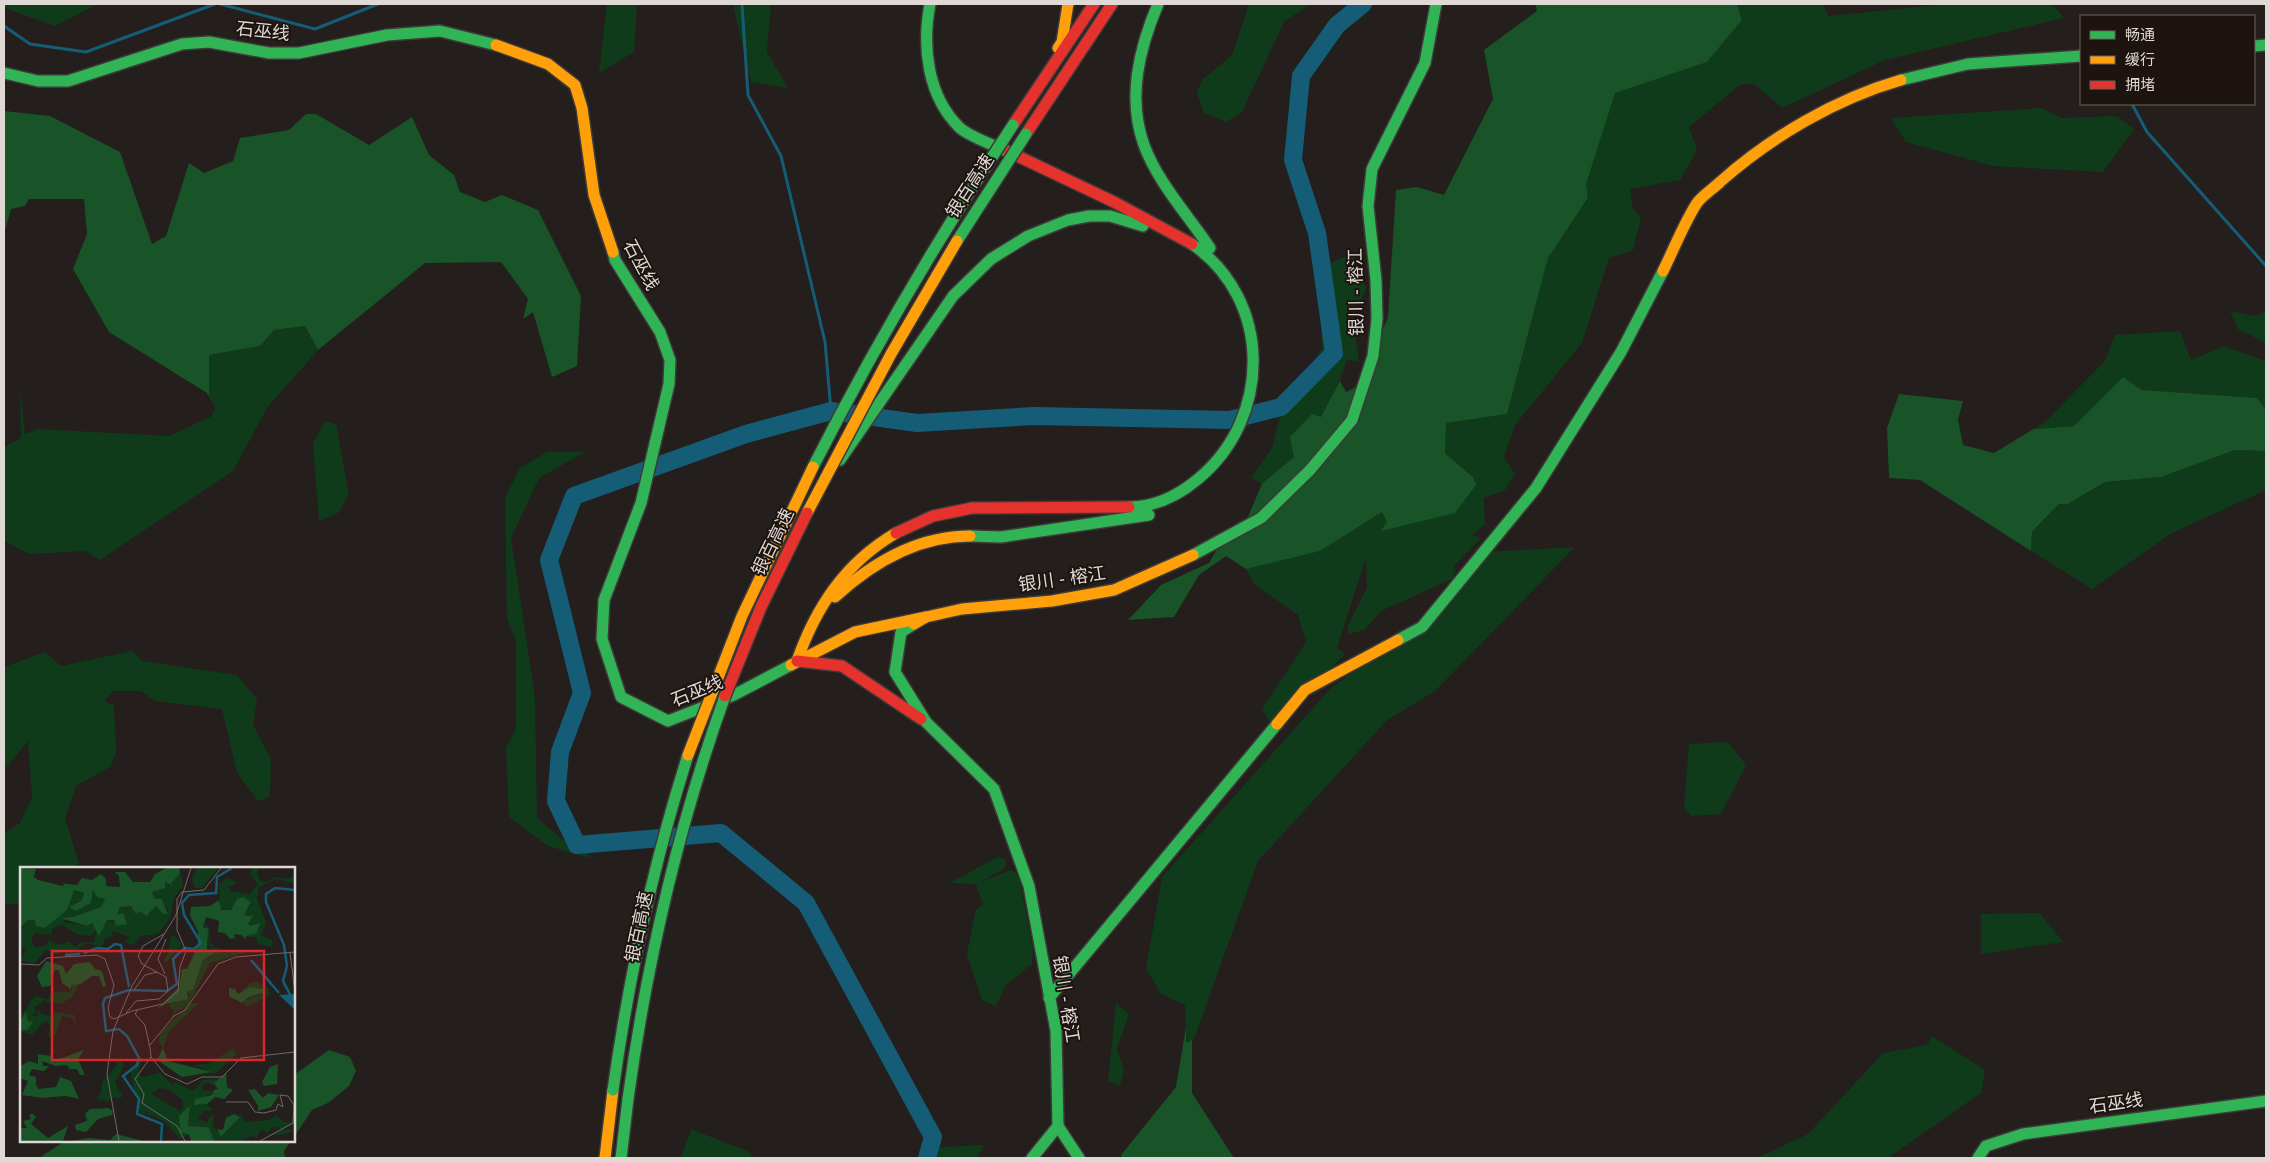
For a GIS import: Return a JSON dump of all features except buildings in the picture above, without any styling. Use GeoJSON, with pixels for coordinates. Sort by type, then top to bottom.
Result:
{"type":"FeatureCollection","features":[{"type":"Feature","properties":{"kind":"main road"},"geometry":{"type":"LineString","coordinates":[[930,4],[925,45],[929,71],[938,96],[961,129],[1099,194],[1183,238],[1214,263],[1237,295],[1251,334],[1258,364]]}},
{"type":"Feature","properties":{"kind":"main road"},"geometry":{"type":"LineString","coordinates":[[797,661],[810,633],[826,607],[848,585],[872,566],[901,550],[934,540],[967,536],[1001,537],[1146,516],[1162,511],[1190,496],[1215,477],[1231,459],[1260,395],[1258,364],[1259,332],[1248,298],[1229,268],[1210,248],[1188,231],[1103,186],[966,122],[946,93],[938,69],[934,32],[939,4]]}},
{"type":"Feature","properties":{"kind":"main road"},"geometry":{"type":"LineString","coordinates":[[1013,125],[1062,42],[1068,4]]}},
{"type":"Feature","properties":{"kind":"main road","name":"银百高速"},"geometry":{"type":"LineString","coordinates":[[605,1158],[629,983],[660,849],[688,755],[729,644],[782,528],[862,372],[921,268],[1094,4]]}},
{"type":"Feature","properties":{"kind":"main road","name":"银百高速"},"geometry":{"type":"LineString","coordinates":[[621,1158],[635,1044],[652,948],[672,862],[718,714],[754,623],[818,491],[906,324],[964,228],[1112,4]]}},
{"type":"Feature","properties":{"kind":"main road"},"geometry":{"type":"LineString","coordinates":[[1158,4],[1146,30],[1138,62],[1136,94],[1139,123],[1154,165],[1210,248]]}},
{"type":"Feature","properties":{"kind":"main road","name":"银川 - 榕江"},"geometry":{"type":"LineString","coordinates":[[1058,1126],[1056,1031],[1029,886],[994,789],[926,722],[895,672],[901,632],[926,617],[962,609],[1052,601],[1114,590],[1188,558],[1261,518],[1310,470],[1352,420],[1373,356],[1377,319],[1376,280],[1368,206],[1372,169],[1425,63],[1436,4]]}},
{"type":"Feature","properties":{"kind":"main road","name":"石巫线"},"geometry":{"type":"LineString","coordinates":[[4,73],[38,81],[68,81],[182,44],[208,42],[269,54],[299,52],[387,35],[440,31],[484,41],[548,64],[575,85],[582,108],[597,204],[614,260],[660,332],[670,360],[669,384],[640,503],[604,600],[602,639],[621,698],[668,722],[734,695],[855,632],[926,617]]}},
{"type":"Feature","properties":{"kind":"main road"},"geometry":{"type":"LineString","coordinates":[[1049,998],[1305,690],[1422,627],[1524,504],[1536,488],[1621,352],[1698,202],[1716,184],[1755,152],[1798,125],[1843,101],[1891,82],[1967,64],[2080,56]]}},
{"type":"Feature","properties":{"kind":"main road"},"geometry":{"type":"LineString","coordinates":[[818,491],[959,290],[982,266],[1009,247],[1055,225],[1088,216],[1112,216],[1183,238]]}},
{"type":"Feature","properties":{"kind":"main road"},"geometry":{"type":"LineString","coordinates":[[797,661],[808,628],[824,598],[846,571],[871,548],[900,530],[931,516],[964,509],[998,506],[1145,507],[1172,496],[1198,480],[1240,437]]}},
{"type":"Feature","properties":{"kind":"main road"},"geometry":{"type":"LineString","coordinates":[[797,661],[842,666],[926,722]]}},
{"type":"Feature","properties":{"kind":"main road","name":"石巫线"},"geometry":{"type":"LineString","coordinates":[[1978,1158],[1986,1146],[2023,1134],[2266,1100]]}},
{"type":"Feature","properties":{"kind":"main road"},"geometry":{"type":"LineString","coordinates":[[1032,1158],[1058,1126],[1079,1158]]}},
{"type":"Feature","properties":{"kind":"green space"},"geometry":{"type":"Polygon","coordinates":[[[4,4],[98,4],[55,26],[4,8],[4,4]]]}},
{"type":"Feature","properties":{"kind":"green space"},"geometry":{"type":"Polygon","coordinates":[[[607,4],[637,4],[634,52],[599,73],[607,4]]]}},
{"type":"Feature","properties":{"kind":"green space"},"geometry":{"type":"Polygon","coordinates":[[[733,4],[771,4],[767,52],[788,88],[751,82],[733,4]]]}},
{"type":"Feature","properties":{"kind":"green space"},"geometry":{"type":"Polygon","coordinates":[[[1249,4],[1311,4],[1284,22],[1242,112],[1226,122],[1204,113],[1197,93],[1202,80],[1232,55],[1249,4]]]}},
{"type":"Feature","properties":{"kind":"green space"},"geometry":{"type":"Polygon","coordinates":[[[1535,4],[1737,4],[1742,20],[1707,62],[1615,93],[1586,184],[1588,198],[1548,258],[1507,414],[1446,423],[1445,453],[1473,477],[1476,485],[1455,513],[1381,531],[1387,522],[1382,512],[1320,551],[1246,569],[1226,556],[1199,575],[1174,617],[1128,620],[1161,585],[1209,563],[1219,546],[1240,535],[1262,484],[1294,457],[1290,437],[1312,414],[1321,417],[1340,381],[1346,392],[1360,385],[1388,317],[1396,190],[1417,187],[1444,195],[1493,99],[1484,50],[1537,11],[1535,4]]]}},
{"type":"Feature","properties":{"kind":"green space"},"geometry":{"type":"Polygon","coordinates":[[[1737,4],[1822,4],[1829,16],[1945,4],[2048,4],[2054,6],[2064,18],[1885,60],[1782,108],[1754,84],[1741,84],[1689,127],[1697,150],[1680,180],[1630,189],[1633,209],[1641,217],[1633,250],[1609,258],[1582,343],[1515,425],[1504,457],[1515,474],[1505,490],[1484,498],[1485,524],[1472,535],[1481,538],[1455,565],[1454,578],[1381,611],[1364,630],[1349,634],[1347,627],[1367,588],[1366,558],[1337,648],[1345,654],[1273,729],[1262,709],[1306,642],[1298,615],[1254,584],[1246,569],[1320,551],[1382,512],[1387,522],[1473,477],[1445,453],[1446,423],[1507,414],[1548,258],[1588,199],[1585,184],[1615,92],[1707,62],[1742,20],[1737,4]]]}},
{"type":"Feature","properties":{"kind":"green space"},"geometry":{"type":"Polygon","coordinates":[[[2041,108],[2061,118],[2117,116],[2134,129],[2103,172],[1993,166],[1906,142],[1891,118],[2041,108]]]}},
{"type":"Feature","properties":{"kind":"green space"},"geometry":{"type":"Polygon","coordinates":[[[4,111],[50,116],[120,152],[152,244],[166,236],[189,163],[204,173],[233,161],[240,138],[289,130],[306,114],[316,114],[369,145],[412,117],[429,155],[454,175],[460,192],[485,202],[502,195],[538,210],[581,296],[577,366],[552,377],[533,312],[523,319],[528,299],[501,262],[425,263],[318,350],[305,326],[274,330],[260,346],[209,355],[209,397],[207,393],[109,332],[73,269],[87,234],[84,199],[29,199],[25,206],[11,209],[4,234],[4,111]]]}},
{"type":"Feature","properties":{"kind":"green space"},"geometry":{"type":"Polygon","coordinates":[[[1352,254],[1366,289],[1353,322],[1359,362],[1347,359],[1332,397],[1311,435],[1279,471],[1262,484],[1251,478],[1272,448],[1287,388],[1304,377],[1322,348],[1320,284],[1328,272],[1323,266],[1352,254]]]}},
{"type":"Feature","properties":{"kind":"green space"},"geometry":{"type":"Polygon","coordinates":[[[2230,311],[2255,316],[2266,311],[2266,343],[2238,329],[2230,311]]]}},
{"type":"Feature","properties":{"kind":"green space"},"geometry":{"type":"Polygon","coordinates":[[[305,326],[318,350],[267,408],[233,471],[100,560],[85,551],[30,554],[4,541],[4,447],[21,438],[20,386],[25,434],[38,429],[169,436],[212,416],[215,408],[209,397],[209,355],[260,346],[274,330],[305,326]]]}},
{"type":"Feature","properties":{"kind":"green space"},"geometry":{"type":"Polygon","coordinates":[[[2180,331],[2191,360],[2224,346],[2266,361],[2266,410],[2257,398],[2142,390],[2123,377],[2074,426],[2034,429],[2045,422],[2105,361],[2115,335],[2180,331]]]}},
{"type":"Feature","properties":{"kind":"green space"},"geometry":{"type":"Polygon","coordinates":[[[2123,377],[2142,390],[2257,398],[2266,410],[2266,447],[2264,451],[2235,450],[2161,477],[2105,482],[2068,504],[2059,504],[2032,532],[2031,551],[1920,480],[1889,478],[1887,428],[1899,394],[1963,401],[1958,419],[1963,445],[1994,453],[2045,422],[2034,429],[2074,426],[2123,377]]]}},
{"type":"Feature","properties":{"kind":"green space"},"geometry":{"type":"Polygon","coordinates":[[[325,421],[336,424],[349,495],[338,513],[319,521],[313,443],[325,421]]]}},
{"type":"Feature","properties":{"kind":"green space"},"geometry":{"type":"Polygon","coordinates":[[[2266,447],[2266,490],[2172,533],[2092,589],[2031,551],[2032,533],[2059,504],[2068,504],[2105,482],[2161,477],[2235,450],[2263,451],[2266,447]]]}},
{"type":"Feature","properties":{"kind":"green space"},"geometry":{"type":"Polygon","coordinates":[[[547,452],[585,452],[539,478],[511,538],[535,697],[537,818],[567,843],[587,848],[589,858],[548,846],[509,817],[506,748],[516,728],[516,641],[507,619],[505,498],[520,468],[547,452]]]}},
{"type":"Feature","properties":{"kind":"green space"},"geometry":{"type":"Polygon","coordinates":[[[1575,547],[1435,691],[1387,720],[1258,861],[1194,1039],[1186,1044],[1185,1005],[1161,994],[1146,968],[1162,877],[1330,689],[1466,585],[1486,552],[1575,547]]]}},
{"type":"Feature","properties":{"kind":"green space"},"geometry":{"type":"Polygon","coordinates":[[[132,651],[142,661],[237,675],[257,699],[253,725],[271,760],[270,797],[258,801],[237,773],[222,709],[155,701],[141,691],[114,691],[104,701],[114,705],[116,752],[110,767],[76,786],[65,819],[79,863],[76,867],[20,867],[20,904],[4,904],[4,833],[20,823],[32,797],[28,741],[4,770],[4,667],[45,652],[61,666],[132,651]]]}},
{"type":"Feature","properties":{"kind":"green space"},"geometry":{"type":"Polygon","coordinates":[[[1728,742],[1746,765],[1721,814],[1691,816],[1684,808],[1689,744],[1728,742]]]}},
{"type":"Feature","properties":{"kind":"green space"},"geometry":{"type":"Polygon","coordinates":[[[997,857],[1006,860],[1005,868],[981,882],[1011,870],[1019,876],[1033,950],[1032,964],[1005,986],[996,1006],[982,1000],[967,954],[976,909],[983,905],[976,884],[950,883],[997,857]]]}},
{"type":"Feature","properties":{"kind":"green space"},"geometry":{"type":"Polygon","coordinates":[[[2040,913],[2063,942],[1981,954],[1981,914],[2040,913]]]}},
{"type":"Feature","properties":{"kind":"green space"},"geometry":{"type":"Polygon","coordinates":[[[1116,1003],[1129,1014],[1117,1048],[1124,1071],[1120,1086],[1108,1081],[1116,1003]]]}},
{"type":"Feature","properties":{"kind":"green space"},"geometry":{"type":"Polygon","coordinates":[[[1186,1027],[1186,1043],[1192,1040],[1192,1093],[1234,1158],[1122,1158],[1121,1155],[1176,1087],[1186,1027]]]}},
{"type":"Feature","properties":{"kind":"green space"},"geometry":{"type":"Polygon","coordinates":[[[1932,1036],[1985,1070],[1981,1093],[1888,1158],[1757,1158],[1808,1134],[1883,1053],[1927,1045],[1932,1036]]]}},
{"type":"Feature","properties":{"kind":"green space"},"geometry":{"type":"Polygon","coordinates":[[[329,1050],[350,1057],[356,1071],[349,1086],[328,1103],[312,1110],[295,1136],[295,1074],[329,1050]]]}},
{"type":"Feature","properties":{"kind":"green space"},"geometry":{"type":"Polygon","coordinates":[[[691,1129],[747,1151],[754,1158],[681,1158],[691,1129]]]}},
{"type":"Feature","properties":{"kind":"green space"},"geometry":{"type":"Polygon","coordinates":[[[63,1142],[290,1142],[284,1151],[285,1158],[39,1158],[63,1142]]]}},
{"type":"Feature","properties":{"kind":"green space"},"geometry":{"type":"Polygon","coordinates":[[[984,1145],[977,1158],[920,1158],[925,1148],[984,1145]]]}},
{"type":"Feature","properties":{"kind":"waterway"},"geometry":{"type":"LineString","coordinates":[[4,26],[30,44],[86,52],[215,4]]}},
{"type":"Feature","properties":{"kind":"waterway"},"geometry":{"type":"LineString","coordinates":[[220,4],[315,29],[378,4]]}},
{"type":"Feature","properties":{"kind":"waterway"},"geometry":{"type":"LineString","coordinates":[[742,4],[748,95],[781,156],[825,342],[831,411]]}},
{"type":"Feature","properties":{"kind":"waterway"},"geometry":{"type":"LineString","coordinates":[[927,1158],[933,1137],[806,903],[721,833],[577,845],[556,801],[560,752],[582,693],[549,560],[574,496],[746,434],[831,411],[917,423],[1034,416],[1230,420],[1281,407],[1334,353],[1317,233],[1293,160],[1301,76],[1337,25],[1363,4]]}},
{"type":"Feature","properties":{"kind":"waterway"},"geometry":{"type":"LineString","coordinates":[[2133,105],[2147,132],[2266,266]]}},
{"type":"Feature","properties":{"kind":"traffic: fast"},"geometry":{"type":"LineString","coordinates":[[930,4],[927,53],[934,86],[940,101],[949,115],[964,131],[1009,152]]}},
{"type":"Feature","properties":{"kind":"traffic: fast"},"geometry":{"type":"LineString","coordinates":[[1158,4],[1145,38],[1138,74],[1136,109],[1139,127],[1144,145],[1157,172],[1210,248]]}},
{"type":"Feature","properties":{"kind":"traffic: fast"},"geometry":{"type":"LineString","coordinates":[[1193,555],[1261,518],[1310,470],[1352,420],[1373,356],[1377,319],[1376,280],[1368,206],[1372,169],[1425,63],[1436,4]]}},
{"type":"Feature","properties":{"kind":"traffic: fast"},"geometry":{"type":"LineString","coordinates":[[4,73],[38,81],[68,81],[182,44],[209,42],[269,53],[299,53],[387,35],[440,31],[496,45]]}},
{"type":"Feature","properties":{"kind":"traffic: fast"},"geometry":{"type":"LineString","coordinates":[[2255,46],[2266,45]]}},
{"type":"Feature","properties":{"kind":"traffic: fast"},"geometry":{"type":"LineString","coordinates":[[1901,80],[1968,64],[2080,56]]}},
{"type":"Feature","properties":{"kind":"traffic: fast"},"geometry":{"type":"LineString","coordinates":[[813,467],[859,379],[908,293],[959,208],[1013,125]]}},
{"type":"Feature","properties":{"kind":"traffic: fast"},"geometry":{"type":"LineString","coordinates":[[957,241],[1026,134]]}},
{"type":"Feature","properties":{"kind":"traffic: fast"},"geometry":{"type":"LineString","coordinates":[[840,460],[953,296],[991,259],[1028,236],[1068,220],[1089,216],[1110,216],[1143,226]]}},
{"type":"Feature","properties":{"kind":"traffic: fast"},"geometry":{"type":"LineString","coordinates":[[1129,507],[1148,505],[1166,499],[1198,479],[1222,454],[1240,424],[1250,393],[1253,360],[1249,327],[1238,296],[1219,268],[1192,244]]}},
{"type":"Feature","properties":{"kind":"traffic: fast"},"geometry":{"type":"LineString","coordinates":[[613,252],[615,260],[660,332],[670,360],[669,384],[641,503],[604,600],[602,639],[621,697],[668,721],[734,695],[791,665]]}},
{"type":"Feature","properties":{"kind":"traffic: fast"},"geometry":{"type":"LineString","coordinates":[[1398,640],[1422,627],[1536,488],[1621,352],[1663,271]]}},
{"type":"Feature","properties":{"kind":"traffic: fast"},"geometry":{"type":"LineString","coordinates":[[970,536],[1001,537],[1149,515]]}},
{"type":"Feature","properties":{"kind":"traffic: fast"},"geometry":{"type":"LineString","coordinates":[[914,624],[901,632],[895,672],[926,722],[994,789],[1029,886],[1056,1031],[1058,1126],[1032,1158]]}},
{"type":"Feature","properties":{"kind":"traffic: fast"},"geometry":{"type":"LineString","coordinates":[[628,1099],[645,996],[666,895],[693,795],[725,696]]}},
{"type":"Feature","properties":{"kind":"traffic: fast"},"geometry":{"type":"LineString","coordinates":[[1049,998],[1277,724]]}},
{"type":"Feature","properties":{"kind":"traffic: fast"},"geometry":{"type":"LineString","coordinates":[[613,1090],[619,1047],[643,921],[675,796],[688,755]]}},
{"type":"Feature","properties":{"kind":"traffic: fast"},"geometry":{"type":"LineString","coordinates":[[621,1158],[628,1099]]}},
{"type":"Feature","properties":{"kind":"traffic: fast"},"geometry":{"type":"LineString","coordinates":[[1978,1158],[1986,1146],[2023,1134],[2266,1101]]}},
{"type":"Feature","properties":{"kind":"traffic: fast"},"geometry":{"type":"LineString","coordinates":[[1058,1126],[1079,1158]]}},
{"type":"Feature","properties":{"kind":"traffic: slow"},"geometry":{"type":"LineString","coordinates":[[1058,48],[1062,42],[1068,4]]}},
{"type":"Feature","properties":{"kind":"traffic: slow"},"geometry":{"type":"LineString","coordinates":[[496,45],[548,64],[575,85],[582,108],[594,195],[613,252]]}},
{"type":"Feature","properties":{"kind":"traffic: slow"},"geometry":{"type":"LineString","coordinates":[[1663,271],[1697,203],[1740,165],[1805,121],[1852,98],[1901,80]]}},
{"type":"Feature","properties":{"kind":"traffic: slow"},"geometry":{"type":"LineString","coordinates":[[807,513],[891,354],[957,241]]}},
{"type":"Feature","properties":{"kind":"traffic: slow"},"geometry":{"type":"LineString","coordinates":[[688,755],[742,616],[813,467]]}},
{"type":"Feature","properties":{"kind":"traffic: slow"},"geometry":{"type":"LineString","coordinates":[[797,661],[813,622],[834,588],[862,558],[896,533]]}},
{"type":"Feature","properties":{"kind":"traffic: slow"},"geometry":{"type":"LineString","coordinates":[[835,597],[864,573],[914,546],[951,537],[970,536]]}},
{"type":"Feature","properties":{"kind":"traffic: slow"},"geometry":{"type":"LineString","coordinates":[[914,624],[926,617],[962,609],[1052,601],[1114,590],[1193,555]]}},
{"type":"Feature","properties":{"kind":"traffic: slow"},"geometry":{"type":"LineString","coordinates":[[791,665],[855,632],[926,617]]}},
{"type":"Feature","properties":{"kind":"traffic: slow"},"geometry":{"type":"LineString","coordinates":[[1277,724],[1305,690],[1398,640]]}},
{"type":"Feature","properties":{"kind":"traffic: slow"},"geometry":{"type":"LineString","coordinates":[[605,1158],[613,1090]]}},
{"type":"Feature","properties":{"kind":"traffic: jam"},"geometry":{"type":"LineString","coordinates":[[1013,125],[1094,4]]}},
{"type":"Feature","properties":{"kind":"traffic: jam"},"geometry":{"type":"LineString","coordinates":[[1026,134],[1112,4]]}},
{"type":"Feature","properties":{"kind":"traffic: jam"},"geometry":{"type":"LineString","coordinates":[[1009,152],[1114,202],[1192,244]]}},
{"type":"Feature","properties":{"kind":"traffic: jam"},"geometry":{"type":"LineString","coordinates":[[896,533],[933,516],[972,508],[1129,507]]}},
{"type":"Feature","properties":{"kind":"traffic: jam"},"geometry":{"type":"LineString","coordinates":[[725,696],[761,607],[807,513]]}},
{"type":"Feature","properties":{"kind":"traffic: jam"},"geometry":{"type":"LineString","coordinates":[[797,661],[842,666],[921,719]]}}]}
